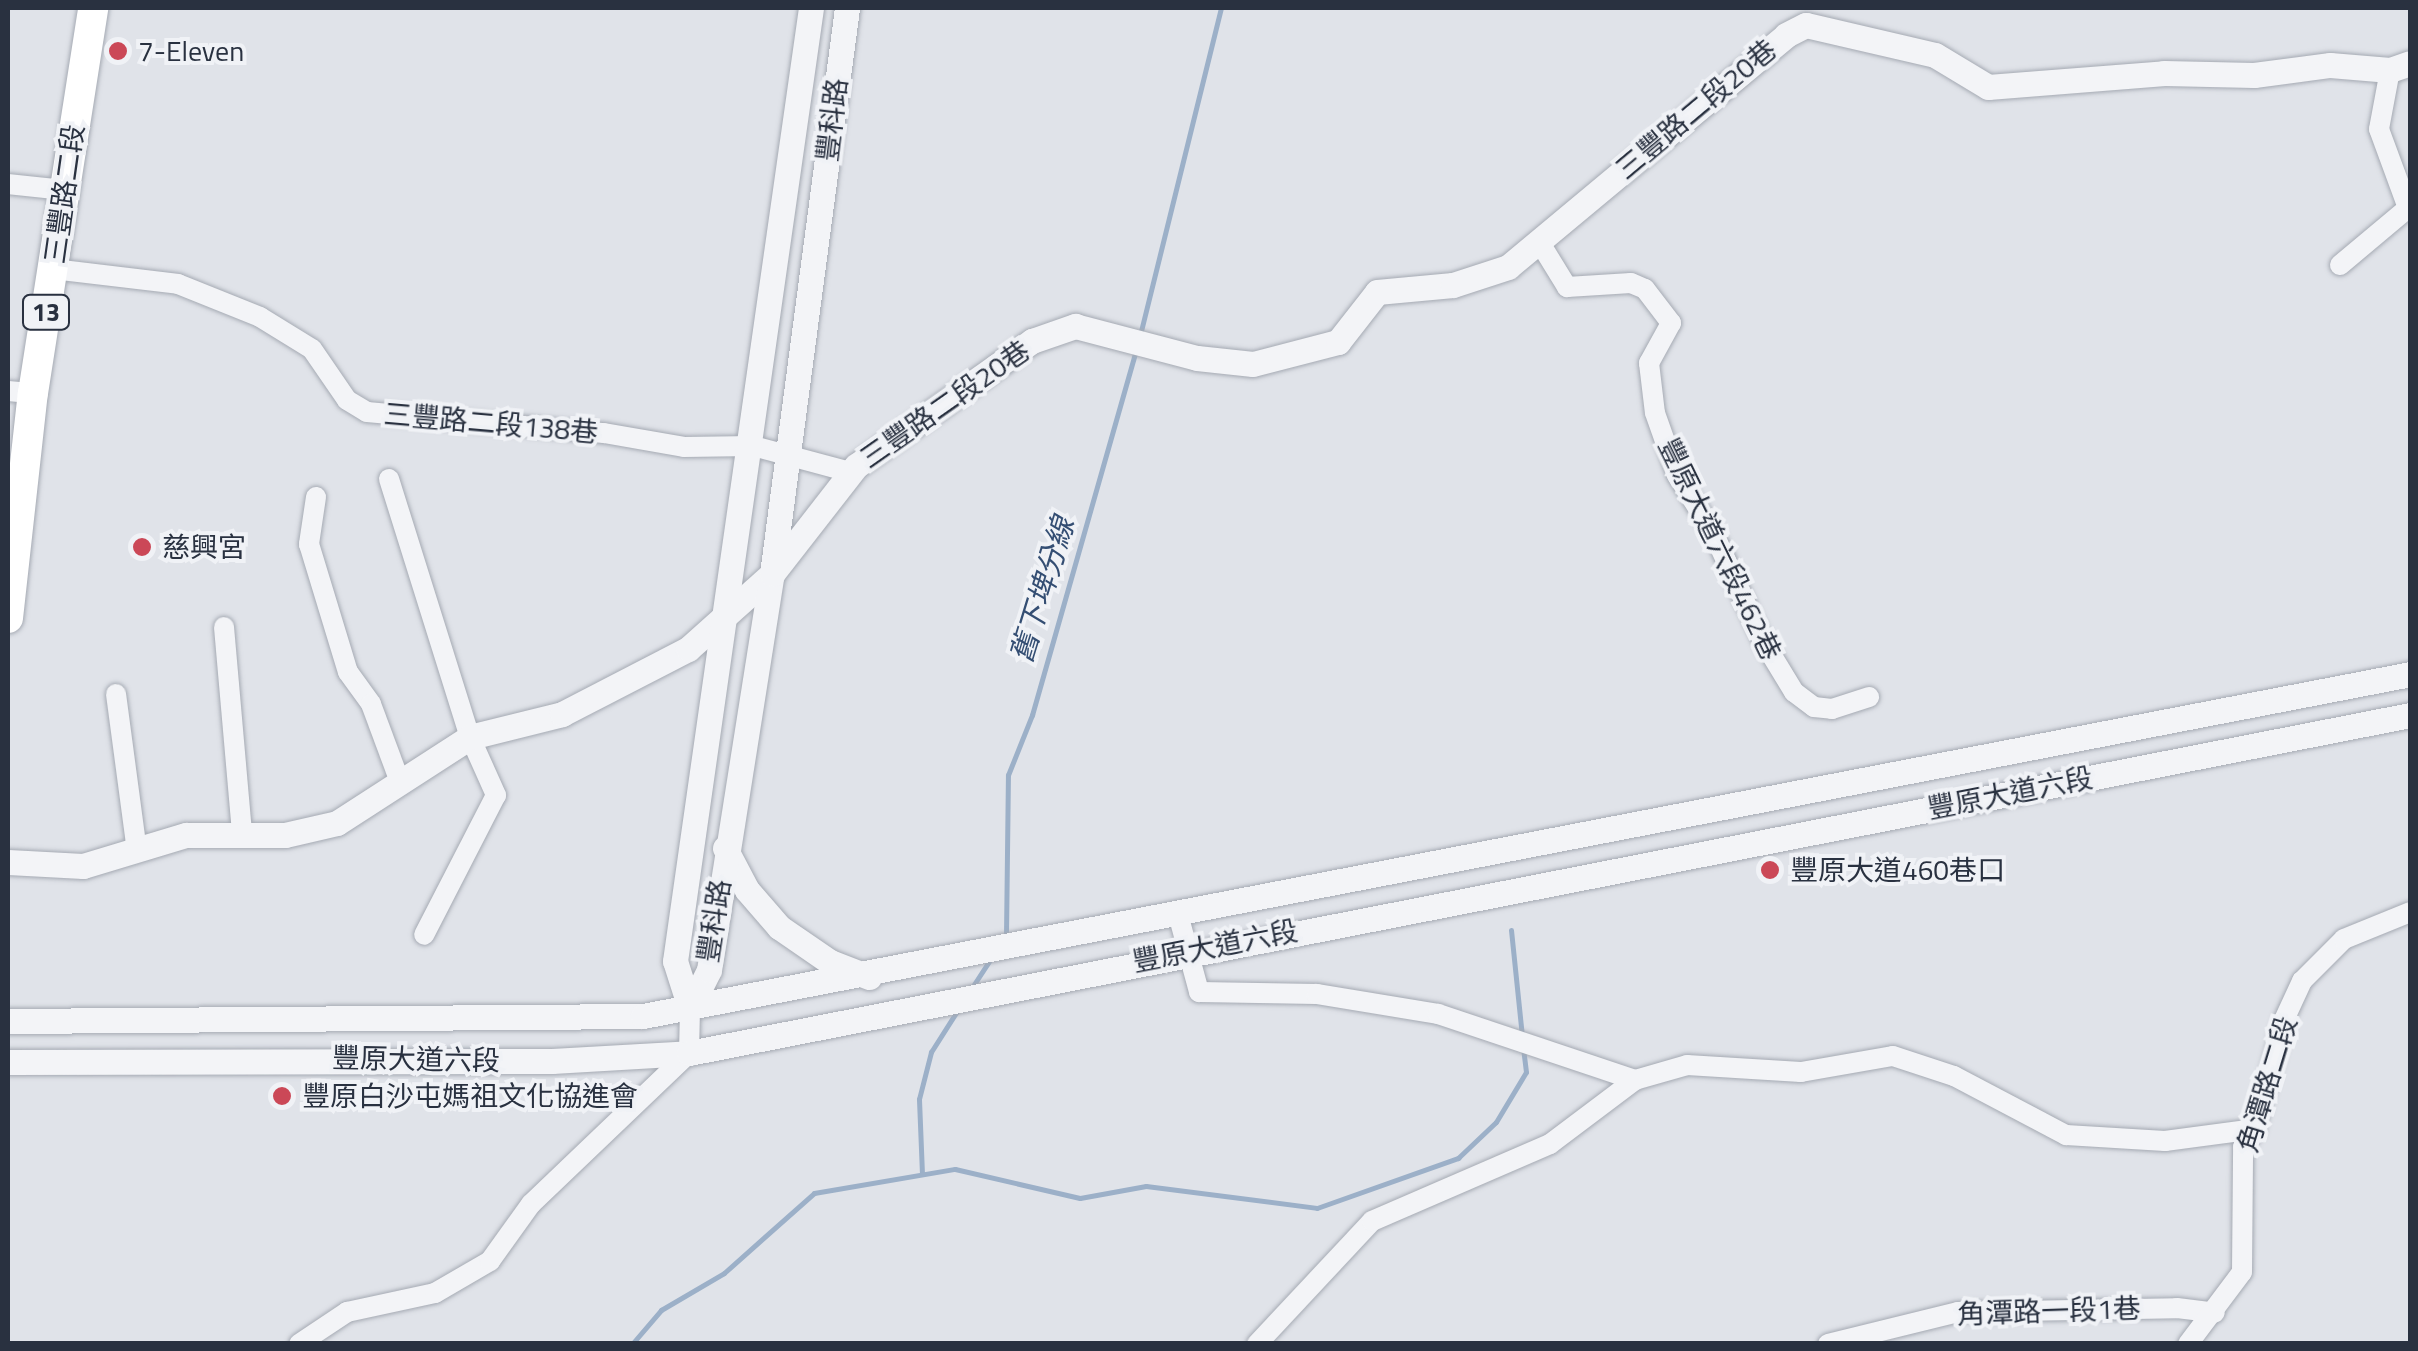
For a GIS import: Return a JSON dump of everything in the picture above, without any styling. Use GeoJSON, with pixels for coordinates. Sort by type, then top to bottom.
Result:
{"type":"FeatureCollection","features":[{"type":"Feature","properties":{"kind":"main road","name":"三豐路二段"},"geometry":{"type":"LineString","coordinates":[[8,604],[20,392],[53,269],[93,8]]}},
{"type":"Feature","properties":{"kind":"street","name":"豐科路"},"geometry":{"type":"LineString","coordinates":[[690,1008],[675,961],[753,446],[811,8]]}},
{"type":"Feature","properties":{"kind":"street","name":"豐科路"},"geometry":{"type":"LineString","coordinates":[[690,1008],[709,970],[724,847],[772,574],[847,8]]}},
{"type":"Feature","properties":{"kind":"street","name":"三豐路二段20巷"},"geometry":{"type":"LineString","coordinates":[[8,862],[83,866],[186,835],[285,836],[322,828],[470,737],[562,714],[688,650],[724,622],[772,574],[850,472],[1046,334],[1075,326],[1101,328],[1196,358],[1254,364],[1338,342],[1377,292],[1488,276],[1540,243],[1786,35],[1806,25],[1935,55],[1988,87],[2164,72],[2254,75],[2330,65],[2400,66]]}},
{"type":"Feature","properties":{"kind":"street"},"geometry":{"type":"LineString","coordinates":[[2340,265],[2408,208],[2379,128],[2400,66]]}},
{"type":"Feature","properties":{"kind":"street"},"geometry":{"type":"LineString","coordinates":[[8,184],[64,190]]}},
{"type":"Feature","properties":{"kind":"street","name":"豐原大道六段462巷"},"geometry":{"type":"LineString","coordinates":[[1540,243],[1567,287],[1631,283],[1645,289],[1671,324],[1649,363],[1655,413],[1677,475],[1794,692],[1824,709],[1869,697]]}},
{"type":"Feature","properties":{"kind":"street","name":"三豐路二段138巷"},"geometry":{"type":"LineString","coordinates":[[53,269],[178,284],[260,317],[312,349],[347,400],[367,412],[604,433],[684,447],[753,446],[788,451],[850,472]]}},
{"type":"Feature","properties":{"kind":"street"},"geometry":{"type":"LineString","coordinates":[[389,479],[470,737],[496,796],[424,935]]}},
{"type":"Feature","properties":{"kind":"street"},"geometry":{"type":"LineString","coordinates":[[316,497],[309,544],[348,672],[371,704],[400,782]]}},
{"type":"Feature","properties":{"kind":"street"},"geometry":{"type":"LineString","coordinates":[[224,628],[242,833]]}},
{"type":"Feature","properties":{"kind":"street","name":"豐原大道六段"},"geometry":{"type":"LineString","coordinates":[[8,1021],[535,1021],[690,1008],[869,977],[2410,674]]}},
{"type":"Feature","properties":{"kind":"street"},"geometry":{"type":"LineString","coordinates":[[116,694],[138,851]]}},
{"type":"Feature","properties":{"kind":"street","name":"豐原大道六段"},"geometry":{"type":"LineString","coordinates":[[8,1062],[552,1061],[689,1053],[968,994],[2410,715]]}},
{"type":"Feature","properties":{"kind":"street"},"geometry":{"type":"LineString","coordinates":[[724,847],[748,890],[779,926],[821,957],[869,977]]}},
{"type":"Feature","properties":{"kind":"street","name":"角潭路二段"},"geometry":{"type":"LineString","coordinates":[[2188,1344],[2242,1272],[2243,1146],[2255,1129],[2284,1020],[2302,981],[2344,940],[2410,912]]}},
{"type":"Feature","properties":{"kind":"street"},"geometry":{"type":"LineString","coordinates":[[1178,914],[1199,992],[1317,994],[1438,1014],[1635,1080]]}},
{"type":"Feature","properties":{"kind":"street"},"geometry":{"type":"LineString","coordinates":[[298,1344],[347,1312],[462,1282],[490,1261],[571,1162],[689,1053],[690,1008]]}},
{"type":"Feature","properties":{"kind":"street"},"geometry":{"type":"LineString","coordinates":[[1257,1344],[1372,1221],[1550,1144],[1635,1080],[1687,1066],[1801,1072],[1893,1056],[1954,1076],[2066,1134],[2165,1140],[2255,1129]]}},
{"type":"Feature","properties":{"kind":"street","name":"角潭路一段1巷"},"geometry":{"type":"LineString","coordinates":[[1828,1344],[1958,1312],[2177,1308],[2210,1318]]}},
{"type":"Feature","properties":{"kind":"waterway","name":"舊下埤分線"},"geometry":{"type":"LineString","coordinates":[[1140,335],[1221,8]]}},
{"type":"Feature","properties":{"kind":"waterway","name":"舊下埤分線"},"geometry":{"type":"LineString","coordinates":[[1006,935],[1008,775],[1032,715],[1136,350]]}},
{"type":"Feature","properties":{"kind":"waterway"},"geometry":{"type":"LineString","coordinates":[[1511,930],[1522,1037]]}},
{"type":"Feature","properties":{"kind":"waterway","name":"舊下埤分線"},"geometry":{"type":"LineString","coordinates":[[971,989],[992,957]]}},
{"type":"Feature","properties":{"kind":"waterway","name":"舊下埤分線"},"geometry":{"type":"LineString","coordinates":[[922,1174],[919,1099],[931,1052],[957,1011]]}},
{"type":"Feature","properties":{"kind":"waterway"},"geometry":{"type":"LineString","coordinates":[[632,1344],[661,1310],[724,1273],[814,1193],[955,1169],[1080,1198],[1146,1186],[1317,1208],[1458,1158],[1496,1122],[1526,1072],[1523,1047]]}},
{"type":"Feature","properties":{"kind":"place","name":"7-Eleven"},"geometry":{"type":"Point","coordinates":[118,51]}},
{"type":"Feature","properties":{"kind":"place","name":"慈興宮"},"geometry":{"type":"Point","coordinates":[142,547]}},
{"type":"Feature","properties":{"kind":"place","name":"豐原大道460巷口"},"geometry":{"type":"Point","coordinates":[1770,870]}},
{"type":"Feature","properties":{"kind":"place","name":"豐原白沙屯媽祖文化協進會"},"geometry":{"type":"Point","coordinates":[282,1096]}}]}
